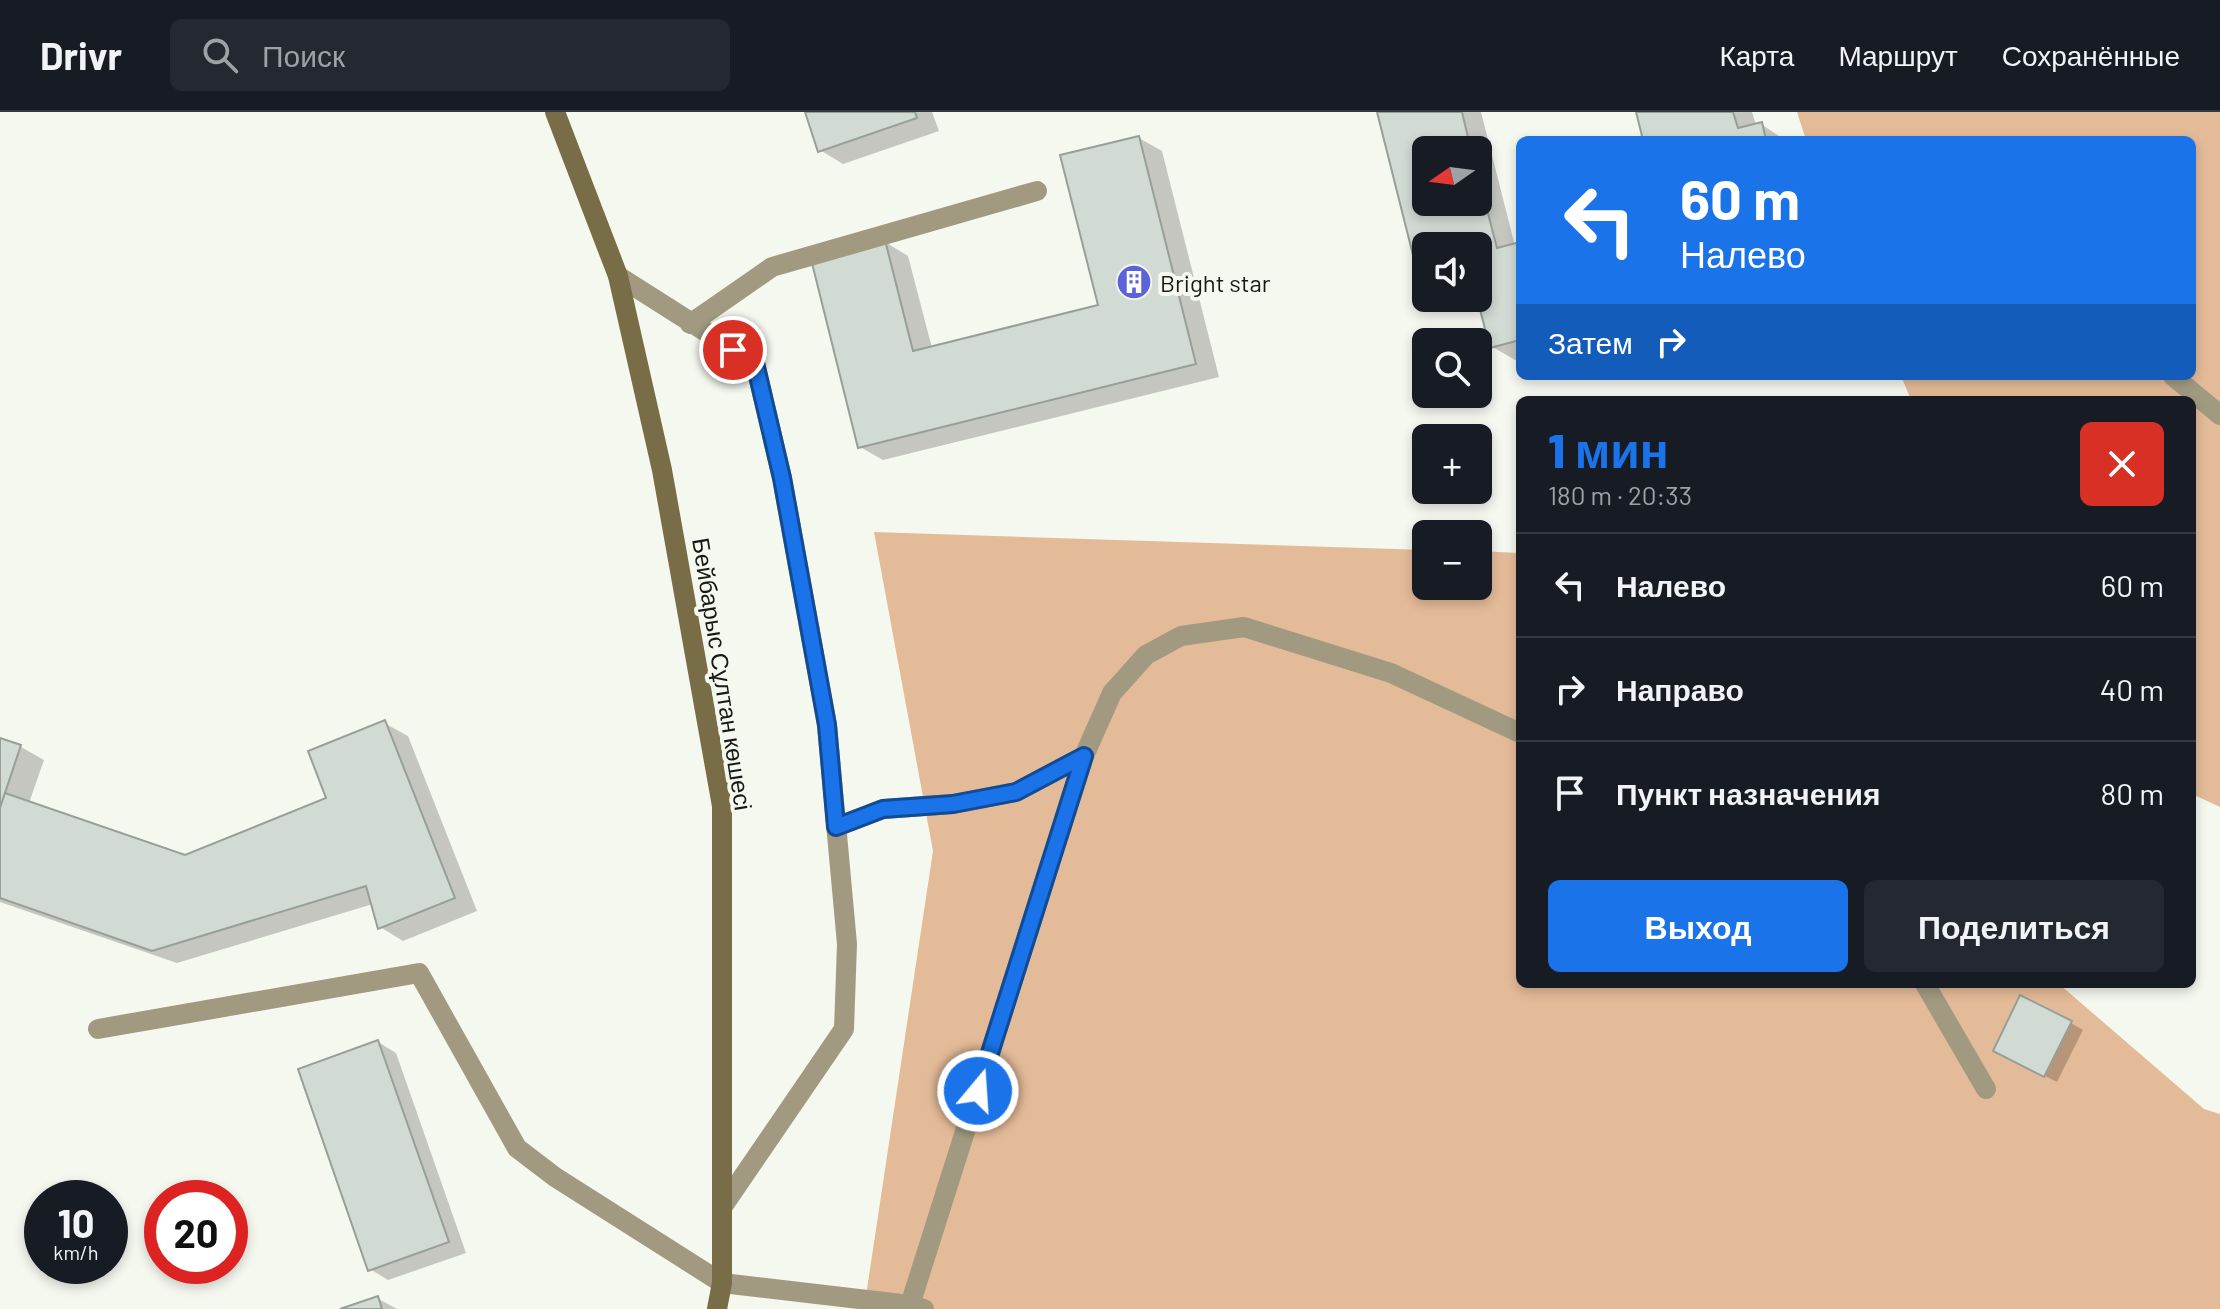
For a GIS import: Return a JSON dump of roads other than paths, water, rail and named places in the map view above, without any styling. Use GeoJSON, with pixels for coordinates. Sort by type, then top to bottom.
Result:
{"type":"FeatureCollection","features":[{"type":"Feature","properties":{"kind":"street","name":"Бейбарыс Сұлтан көшесі"},"geometry":{"type":"LineString","coordinates":[[555,112],[618,276],[662,470],[722,806],[723,1206],[722,1283],[717,1309]]}},
{"type":"Feature","properties":{"kind":"street"},"geometry":{"type":"LineString","coordinates":[[690,324],[772,267],[1037,191]]}},
{"type":"Feature","properties":{"kind":"street"},"geometry":{"type":"LineString","coordinates":[[618,276],[755,363],[782,478],[827,725],[847,944],[844,1029],[723,1206]]}},
{"type":"Feature","properties":{"kind":"street"},"geometry":{"type":"LineString","coordinates":[[2178,380],[2220,415]]}},
{"type":"Feature","properties":{"kind":"street"},"geometry":{"type":"LineString","coordinates":[[98,1029],[419,973],[517,1148],[555,1177],[722,1283],[917,1307],[1084,756],[1112,693],[1146,655],[1181,636],[1244,627],[1391,673],[1516,731]]}},
{"type":"Feature","properties":{"kind":"street"},"geometry":{"type":"LineString","coordinates":[[836,827],[883,809],[953,804],[1016,792],[1084,756]]}},
{"type":"Feature","properties":{"kind":"street"},"geometry":{"type":"LineString","coordinates":[[1927,988],[1986,1089]]}},
{"type":"Feature","properties":{"kind":"place","name":"Bright star"},"geometry":{"type":"Point","coordinates":[1134,282]}}]}
